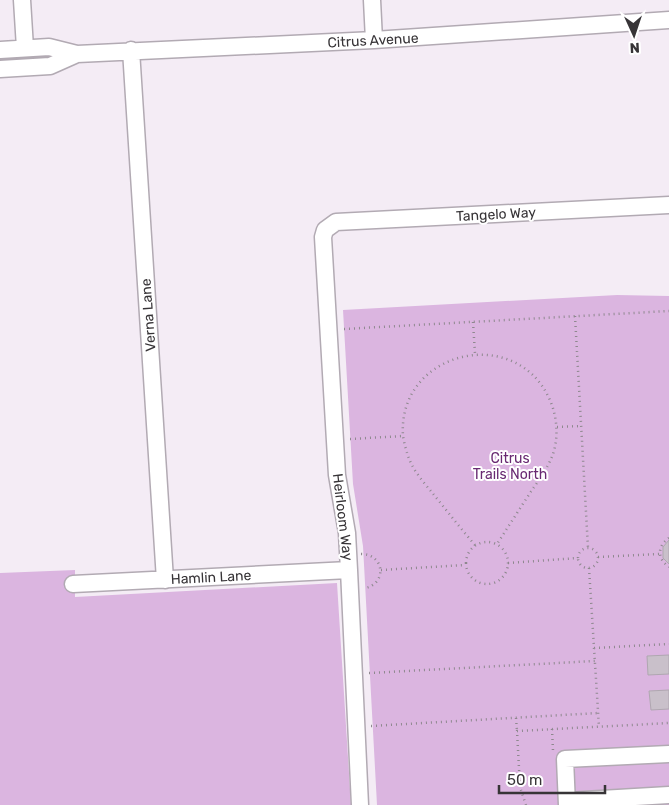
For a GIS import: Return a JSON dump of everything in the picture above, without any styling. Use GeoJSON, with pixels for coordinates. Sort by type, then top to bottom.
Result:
{"type":"FeatureCollection","features":[{"type":"Feature","properties":{"kind":"street"},"geometry":{"type":"LineString","coordinates":[[22,0],[25,48]]}},
{"type":"Feature","properties":{"kind":"street"},"geometry":{"type":"LineString","coordinates":[[372,0],[374,40]]}},
{"type":"Feature","properties":{"kind":"street","name":"Citrus Avenue"},"geometry":{"type":"LineString","coordinates":[[0,50],[49,47],[78,54],[374,40],[669,20]]}},
{"type":"Feature","properties":{"kind":"street","name":"Verna Lane"},"geometry":{"type":"LineString","coordinates":[[131,50],[165,580]]}},
{"type":"Feature","properties":{"kind":"street","name":"Citrus Avenue"},"geometry":{"type":"LineString","coordinates":[[0,69],[50,66],[78,54]]}},
{"type":"Feature","properties":{"kind":"street","name":"Tangelo Way"},"geometry":{"type":"LineString","coordinates":[[325,230],[336,222],[669,205]]}},
{"type":"Feature","properties":{"kind":"street","name":"Heirloom Way"},"geometry":{"type":"LineString","coordinates":[[325,230],[323,237],[337,475],[347,533],[360,805]]}},
{"type":"Feature","properties":{"kind":"street","name":"Hamlin Lane"},"geometry":{"type":"LineString","coordinates":[[73,584],[349,570]]}},
{"type":"Feature","properties":{"kind":"street"},"geometry":{"type":"LineString","coordinates":[[669,754],[565,759],[567,803],[669,795]]}},
{"type":"Feature","properties":{"kind":"path"},"geometry":{"type":"LineString","coordinates":[[342,329],[669,311]]}},
{"type":"Feature","properties":{"kind":"path"},"geometry":{"type":"LineString","coordinates":[[575,316],[588,548]]}},
{"type":"Feature","properties":{"kind":"path"},"geometry":{"type":"LineString","coordinates":[[473,322],[475,354]]}},
{"type":"Feature","properties":{"kind":"path"},"geometry":{"type":"LineString","coordinates":[[475,546],[410,462],[403,436],[404,416],[408,403],[422,380],[437,367],[455,358],[475,354],[495,355],[514,362],[531,373],[544,388],[553,407],[557,427],[553,453],[541,476],[497,544]]}},
{"type":"Feature","properties":{"kind":"path"},"geometry":{"type":"LineString","coordinates":[[557,427],[581,426]]}},
{"type":"Feature","properties":{"kind":"path"},"geometry":{"type":"LineString","coordinates":[[348,439],[403,436]]}},
{"type":"Feature","properties":{"kind":"path"},"geometry":{"type":"LineString","coordinates":[[669,538],[662,544],[660,554],[664,563],[669,567]]}},
{"type":"Feature","properties":{"kind":"path"},"geometry":{"type":"LineString","coordinates":[[486,542],[497,544],[505,552],[508,563],[507,570],[498,582],[484,585],[471,578],[465,565],[468,554],[475,546],[486,542]]}},
{"type":"Feature","properties":{"kind":"path"},"geometry":{"type":"LineString","coordinates":[[578,558],[582,550],[588,548],[594,550],[598,557],[597,563],[590,568]]}},
{"type":"Feature","properties":{"kind":"path"},"geometry":{"type":"LineString","coordinates":[[361,554],[367,554],[376,559],[381,570],[378,580],[369,587],[363,588]]}},
{"type":"Feature","properties":{"kind":"path"},"geometry":{"type":"LineString","coordinates":[[598,557],[660,554]]}},
{"type":"Feature","properties":{"kind":"path"},"geometry":{"type":"LineString","coordinates":[[508,563],[578,558]]}},
{"type":"Feature","properties":{"kind":"path"},"geometry":{"type":"LineString","coordinates":[[578,558],[581,564],[590,568]]}},
{"type":"Feature","properties":{"kind":"path"},"geometry":{"type":"LineString","coordinates":[[381,570],[465,565]]}},
{"type":"Feature","properties":{"kind":"path"},"geometry":{"type":"LineString","coordinates":[[590,568],[599,727]]}},
{"type":"Feature","properties":{"kind":"path"},"geometry":{"type":"LineString","coordinates":[[594,648],[669,644]]}},
{"type":"Feature","properties":{"kind":"path"},"geometry":{"type":"LineString","coordinates":[[368,673],[595,661]]}},
{"type":"Feature","properties":{"kind":"path"},"geometry":{"type":"LineString","coordinates":[[371,726],[598,713]]}},
{"type":"Feature","properties":{"kind":"path"},"geometry":{"type":"LineString","coordinates":[[516,718],[520,787],[526,805]]}},
{"type":"Feature","properties":{"kind":"path"},"geometry":{"type":"LineString","coordinates":[[517,732],[669,723]]}},
{"type":"Feature","properties":{"kind":"green space","name":"Citrus Trails North"},"geometry":{"type":"Polygon","coordinates":[[[617,295],[669,296],[669,805],[377,805],[363,546],[353,484],[343,310],[617,295]]]}},
{"type":"Feature","properties":{"kind":"green space"},"geometry":{"type":"Polygon","coordinates":[[[75,570],[75,597],[337,583],[351,805],[0,805],[0,573],[75,570]]]}},
{"type":"Feature","properties":{"kind":"building"},"geometry":{"type":"Polygon","coordinates":[[[669,540],[669,564],[663,558],[663,547],[669,540]]]}},
{"type":"Feature","properties":{"kind":"building"},"geometry":{"type":"Polygon","coordinates":[[[669,655],[669,674],[648,675],[647,656],[669,655]]]}},
{"type":"Feature","properties":{"kind":"building"},"geometry":{"type":"Polygon","coordinates":[[[669,690],[669,709],[651,710],[649,691],[669,690]]]}}]}
